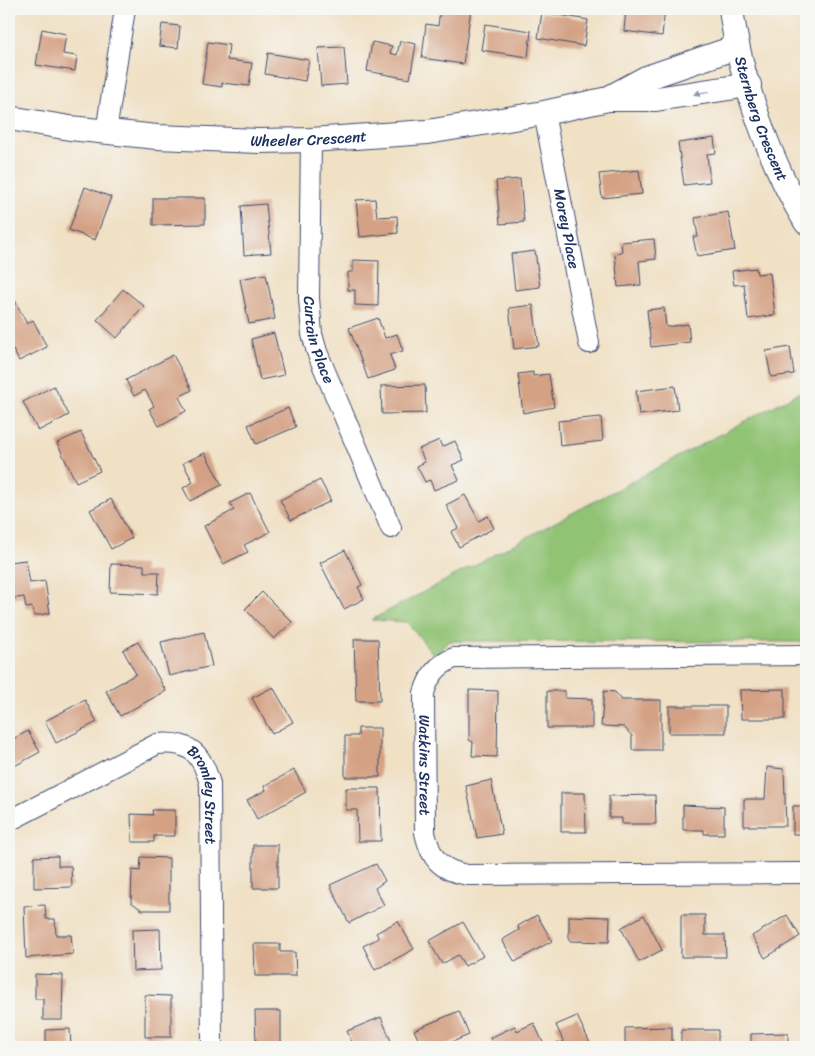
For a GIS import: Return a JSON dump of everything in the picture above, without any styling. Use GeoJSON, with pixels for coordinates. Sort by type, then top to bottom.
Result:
{"type":"FeatureCollection","features":[{"type":"Feature","properties":{"kind":"street"},"geometry":{"type":"LineString","coordinates":[[106,132],[125,9]]}},
{"type":"Feature","properties":{"kind":"street","name":"Sternberg Crescent"},"geometry":{"type":"LineString","coordinates":[[731,9],[737,46],[770,149],[806,222]]}},
{"type":"Feature","properties":{"kind":"street","name":"Wheeler Crescent"},"geometry":{"type":"LineString","coordinates":[[608,99],[646,78],[737,46]]}},
{"type":"Feature","properties":{"kind":"street","name":"Wheeler Crescent"},"geometry":{"type":"LineString","coordinates":[[9,118],[106,132],[175,138],[311,140],[427,132],[544,113],[608,99],[656,99],[749,85]]}},
{"type":"Feature","properties":{"kind":"street","name":"Morey Place"},"geometry":{"type":"LineString","coordinates":[[544,113],[588,343]]}},
{"type":"Feature","properties":{"kind":"street","name":"Curtain Place"},"geometry":{"type":"LineString","coordinates":[[311,140],[309,298],[312,334],[317,352],[391,528]]}},
{"type":"Feature","properties":{"kind":"street","name":"Watkins Street"},"geometry":{"type":"LineString","coordinates":[[806,655],[454,658],[444,662],[435,670],[428,681],[424,703],[425,833],[429,850],[438,864],[452,872],[468,875],[806,872]]}},
{"type":"Feature","properties":{"kind":"street","name":"Bromley Street"},"geometry":{"type":"LineString","coordinates":[[9,821],[157,744],[174,742],[196,752],[206,766],[210,784],[212,1047]]}},
{"type":"Feature","properties":{"kind":"green space"},"geometry":{"type":"Polygon","coordinates":[[[806,389],[806,642],[450,641],[434,655],[407,622],[371,620],[806,389]]]}},
{"type":"Feature","properties":{"kind":"building"},"geometry":{"type":"Polygon","coordinates":[[[440,9],[471,9],[463,64],[422,58],[426,24],[438,26],[440,9]]]}},
{"type":"Feature","properties":{"kind":"building"},"geometry":{"type":"Polygon","coordinates":[[[626,9],[665,9],[662,36],[624,31],[626,9]]]}},
{"type":"Feature","properties":{"kind":"building"},"geometry":{"type":"Polygon","coordinates":[[[542,12],[588,20],[584,46],[538,38],[542,12]]]}},
{"type":"Feature","properties":{"kind":"building"},"geometry":{"type":"Polygon","coordinates":[[[162,24],[180,26],[178,48],[159,46],[162,24]]]}},
{"type":"Feature","properties":{"kind":"building"},"geometry":{"type":"Polygon","coordinates":[[[485,24],[531,31],[528,57],[481,50],[485,24]]]}},
{"type":"Feature","properties":{"kind":"building"},"geometry":{"type":"Polygon","coordinates":[[[42,29],[66,34],[63,54],[77,56],[75,71],[36,65],[42,29]]]}},
{"type":"Feature","properties":{"kind":"building"},"geometry":{"type":"Polygon","coordinates":[[[400,41],[416,44],[410,79],[367,71],[372,42],[392,46],[390,53],[397,55],[400,41]]]}},
{"type":"Feature","properties":{"kind":"building"},"geometry":{"type":"Polygon","coordinates":[[[208,42],[229,45],[227,60],[252,63],[249,86],[222,83],[222,87],[202,84],[208,42]]]}},
{"type":"Feature","properties":{"kind":"building"},"geometry":{"type":"Polygon","coordinates":[[[344,47],[347,84],[321,86],[318,48],[344,47]]]}},
{"type":"Feature","properties":{"kind":"building"},"geometry":{"type":"Polygon","coordinates":[[[268,53],[309,60],[305,81],[265,74],[268,53]]]}},
{"type":"Feature","properties":{"kind":"building"},"geometry":{"type":"Polygon","coordinates":[[[714,138],[716,153],[707,154],[710,182],[684,185],[678,143],[714,138]]]}},
{"type":"Feature","properties":{"kind":"building"},"geometry":{"type":"Polygon","coordinates":[[[639,170],[642,194],[602,198],[599,174],[639,170]]]}},
{"type":"Feature","properties":{"kind":"building"},"geometry":{"type":"Polygon","coordinates":[[[520,179],[524,222],[500,224],[496,181],[520,179]]]}},
{"type":"Feature","properties":{"kind":"building"},"geometry":{"type":"Polygon","coordinates":[[[85,187],[111,197],[95,240],[69,230],[85,187]]]}},
{"type":"Feature","properties":{"kind":"building"},"geometry":{"type":"Polygon","coordinates":[[[153,198],[205,198],[205,224],[153,225],[153,198]]]}},
{"type":"Feature","properties":{"kind":"building"},"geometry":{"type":"Polygon","coordinates":[[[375,199],[377,217],[397,216],[398,233],[360,237],[356,200],[375,199]]]}},
{"type":"Feature","properties":{"kind":"building"},"geometry":{"type":"Polygon","coordinates":[[[266,204],[271,253],[244,255],[241,206],[266,204]]]}},
{"type":"Feature","properties":{"kind":"building"},"geometry":{"type":"Polygon","coordinates":[[[728,212],[735,250],[697,256],[693,237],[698,237],[695,218],[728,212]]]}},
{"type":"Feature","properties":{"kind":"building"},"geometry":{"type":"Polygon","coordinates":[[[654,239],[656,259],[639,261],[641,285],[618,287],[615,254],[622,251],[621,242],[654,239]]]}},
{"type":"Feature","properties":{"kind":"building"},"geometry":{"type":"Polygon","coordinates":[[[535,251],[540,287],[515,290],[511,254],[535,251]]]}},
{"type":"Feature","properties":{"kind":"building"},"geometry":{"type":"Polygon","coordinates":[[[353,260],[379,261],[378,306],[355,305],[355,290],[348,290],[348,272],[353,272],[353,260]]]}},
{"type":"Feature","properties":{"kind":"building"},"geometry":{"type":"Polygon","coordinates":[[[756,268],[757,274],[770,273],[775,315],[748,319],[744,284],[734,285],[732,271],[756,268]]]}},
{"type":"Feature","properties":{"kind":"building"},"geometry":{"type":"Polygon","coordinates":[[[266,274],[275,319],[249,324],[240,279],[266,274]]]}},
{"type":"Feature","properties":{"kind":"building"},"geometry":{"type":"Polygon","coordinates":[[[123,289],[144,306],[117,338],[97,320],[123,289]]]}},
{"type":"Feature","properties":{"kind":"building"},"geometry":{"type":"Polygon","coordinates":[[[14,299],[27,324],[33,320],[47,347],[19,361],[12,348],[9,348],[9,302],[14,299]]]}},
{"type":"Feature","properties":{"kind":"building"},"geometry":{"type":"Polygon","coordinates":[[[533,305],[539,346],[514,349],[509,308],[533,305]]]}},
{"type":"Feature","properties":{"kind":"building"},"geometry":{"type":"Polygon","coordinates":[[[664,308],[666,327],[688,324],[690,342],[651,347],[647,310],[664,308]]]}},
{"type":"Feature","properties":{"kind":"building"},"geometry":{"type":"Polygon","coordinates":[[[378,318],[385,338],[397,334],[403,351],[390,355],[395,370],[368,379],[349,328],[378,318]]]}},
{"type":"Feature","properties":{"kind":"building"},"geometry":{"type":"Polygon","coordinates":[[[274,333],[284,375],[260,380],[251,339],[274,333]]]}},
{"type":"Feature","properties":{"kind":"building"},"geometry":{"type":"Polygon","coordinates":[[[790,347],[794,374],[771,377],[766,351],[790,347]]]}},
{"type":"Feature","properties":{"kind":"building"},"geometry":{"type":"Polygon","coordinates":[[[173,355],[192,390],[179,397],[186,411],[159,426],[149,409],[154,406],[145,390],[134,396],[126,380],[173,355]]]}},
{"type":"Feature","properties":{"kind":"building"},"geometry":{"type":"Polygon","coordinates":[[[533,372],[533,376],[549,374],[554,407],[523,413],[518,374],[533,372]]]}},
{"type":"Feature","properties":{"kind":"building"},"geometry":{"type":"Polygon","coordinates":[[[425,385],[426,413],[382,414],[381,386],[425,385]]]}},
{"type":"Feature","properties":{"kind":"building"},"geometry":{"type":"Polygon","coordinates":[[[54,386],[69,415],[38,431],[23,402],[54,386]]]}},
{"type":"Feature","properties":{"kind":"building"},"geometry":{"type":"Polygon","coordinates":[[[675,386],[678,410],[639,415],[636,391],[675,386]]]}},
{"type":"Feature","properties":{"kind":"building"},"geometry":{"type":"Polygon","coordinates":[[[288,408],[296,427],[256,444],[248,425],[288,408]]]}},
{"type":"Feature","properties":{"kind":"building"},"geometry":{"type":"Polygon","coordinates":[[[601,417],[603,441],[560,446],[558,421],[601,417]]]}},
{"type":"Feature","properties":{"kind":"building"},"geometry":{"type":"Polygon","coordinates":[[[81,432],[100,471],[76,482],[57,443],[81,432]]]}},
{"type":"Feature","properties":{"kind":"building"},"geometry":{"type":"Polygon","coordinates":[[[439,440],[442,447],[455,441],[464,460],[452,465],[459,480],[434,490],[430,480],[425,482],[417,466],[425,462],[419,449],[439,440]]]}},
{"type":"Feature","properties":{"kind":"building"},"geometry":{"type":"Polygon","coordinates":[[[205,453],[222,485],[190,501],[183,488],[193,482],[183,463],[205,453]]]}},
{"type":"Feature","properties":{"kind":"building"},"geometry":{"type":"Polygon","coordinates":[[[320,480],[331,501],[291,520],[280,500],[320,480]]]}},
{"type":"Feature","properties":{"kind":"building"},"geometry":{"type":"Polygon","coordinates":[[[250,493],[270,532],[244,545],[248,552],[223,564],[204,526],[234,510],[230,503],[250,493]]]}},
{"type":"Feature","properties":{"kind":"building"},"geometry":{"type":"Polygon","coordinates":[[[465,495],[479,521],[488,516],[494,528],[459,547],[451,532],[458,528],[446,505],[465,495]]]}},
{"type":"Feature","properties":{"kind":"building"},"geometry":{"type":"Polygon","coordinates":[[[111,499],[132,538],[111,549],[90,510],[111,499]]]}},
{"type":"Feature","properties":{"kind":"building"},"geometry":{"type":"Polygon","coordinates":[[[345,550],[362,585],[358,587],[364,599],[344,609],[320,563],[345,550]]]}},
{"type":"Feature","properties":{"kind":"building"},"geometry":{"type":"Polygon","coordinates":[[[26,560],[30,583],[45,581],[50,613],[34,616],[32,607],[26,608],[24,597],[9,599],[9,562],[26,560]]]}},
{"type":"Feature","properties":{"kind":"building"},"geometry":{"type":"Polygon","coordinates":[[[111,564],[144,565],[144,572],[159,572],[158,594],[110,592],[111,564]]]}},
{"type":"Feature","properties":{"kind":"building"},"geometry":{"type":"Polygon","coordinates":[[[262,592],[292,622],[274,639],[245,609],[262,592]]]}},
{"type":"Feature","properties":{"kind":"building"},"geometry":{"type":"Polygon","coordinates":[[[9,619],[14,624],[9,631],[9,619]]]}},
{"type":"Feature","properties":{"kind":"building"},"geometry":{"type":"Polygon","coordinates":[[[204,632],[212,666],[169,676],[161,642],[204,632]]]}},
{"type":"Feature","properties":{"kind":"building"},"geometry":{"type":"Polygon","coordinates":[[[354,639],[378,639],[380,701],[356,701],[354,639]]]}},
{"type":"Feature","properties":{"kind":"building"},"geometry":{"type":"Polygon","coordinates":[[[138,642],[166,691],[120,716],[106,691],[136,674],[123,650],[138,642]]]}},
{"type":"Feature","properties":{"kind":"building"},"geometry":{"type":"Polygon","coordinates":[[[273,687],[293,722],[272,734],[252,698],[273,687]]]}},
{"type":"Feature","properties":{"kind":"building"},"geometry":{"type":"Polygon","coordinates":[[[785,689],[785,719],[741,719],[740,690],[785,689]]]}},
{"type":"Feature","properties":{"kind":"building"},"geometry":{"type":"Polygon","coordinates":[[[469,690],[498,691],[497,757],[472,756],[473,742],[469,740],[469,690]]]}},
{"type":"Feature","properties":{"kind":"building"},"geometry":{"type":"Polygon","coordinates":[[[547,691],[565,691],[565,698],[592,699],[592,728],[547,728],[547,691]]]}},
{"type":"Feature","properties":{"kind":"building"},"geometry":{"type":"Polygon","coordinates":[[[604,691],[615,692],[622,700],[661,700],[661,750],[632,750],[632,736],[624,727],[601,726],[604,691]]]}},
{"type":"Feature","properties":{"kind":"building"},"geometry":{"type":"Polygon","coordinates":[[[85,700],[97,722],[56,743],[45,721],[85,700]]]}},
{"type":"Feature","properties":{"kind":"building"},"geometry":{"type":"Polygon","coordinates":[[[669,706],[726,706],[726,733],[669,733],[669,706]]]}},
{"type":"Feature","properties":{"kind":"building"},"geometry":{"type":"Polygon","coordinates":[[[358,728],[380,728],[380,777],[345,777],[345,736],[358,736],[358,728]]]}},
{"type":"Feature","properties":{"kind":"building"},"geometry":{"type":"Polygon","coordinates":[[[28,731],[40,752],[9,769],[9,741],[28,731]]]}},
{"type":"Feature","properties":{"kind":"building"},"geometry":{"type":"Polygon","coordinates":[[[767,767],[784,769],[786,826],[744,826],[744,799],[765,799],[767,767]]]}},
{"type":"Feature","properties":{"kind":"building"},"geometry":{"type":"Polygon","coordinates":[[[294,770],[306,792],[257,819],[247,800],[266,790],[264,786],[294,770]]]}},
{"type":"Feature","properties":{"kind":"building"},"geometry":{"type":"Polygon","coordinates":[[[491,780],[502,834],[477,838],[466,786],[491,780]]]}},
{"type":"Feature","properties":{"kind":"building"},"geometry":{"type":"Polygon","coordinates":[[[346,788],[380,788],[381,841],[358,841],[357,810],[346,810],[346,788]]]}},
{"type":"Feature","properties":{"kind":"building"},"geometry":{"type":"Polygon","coordinates":[[[561,793],[585,793],[586,832],[561,832],[561,793]]]}},
{"type":"Feature","properties":{"kind":"building"},"geometry":{"type":"Polygon","coordinates":[[[655,795],[656,824],[622,824],[622,818],[609,818],[609,796],[655,795]]]}},
{"type":"Feature","properties":{"kind":"building"},"geometry":{"type":"Polygon","coordinates":[[[683,805],[724,807],[724,834],[704,834],[704,830],[683,830],[683,805]]]}},
{"type":"Feature","properties":{"kind":"building"},"geometry":{"type":"Polygon","coordinates":[[[793,806],[806,806],[806,834],[793,834],[793,806]]]}},
{"type":"Feature","properties":{"kind":"building"},"geometry":{"type":"Polygon","coordinates":[[[152,810],[175,810],[175,836],[154,836],[154,842],[132,842],[131,814],[153,815],[152,810]]]}},
{"type":"Feature","properties":{"kind":"building"},"geometry":{"type":"Polygon","coordinates":[[[253,845],[278,845],[278,888],[253,888],[253,845]]]}},
{"type":"Feature","properties":{"kind":"building"},"geometry":{"type":"Polygon","coordinates":[[[58,856],[58,866],[71,866],[72,887],[34,888],[34,857],[58,856]]]}},
{"type":"Feature","properties":{"kind":"building"},"geometry":{"type":"Polygon","coordinates":[[[141,857],[169,858],[169,910],[142,910],[131,902],[132,870],[140,871],[141,857]]]}},
{"type":"Feature","properties":{"kind":"building"},"geometry":{"type":"Polygon","coordinates":[[[376,864],[385,881],[375,888],[384,905],[349,923],[330,885],[376,864]]]}},
{"type":"Feature","properties":{"kind":"building"},"geometry":{"type":"Polygon","coordinates":[[[45,905],[46,919],[55,919],[56,935],[71,935],[73,954],[26,958],[24,906],[45,905]]]}},
{"type":"Feature","properties":{"kind":"building"},"geometry":{"type":"Polygon","coordinates":[[[537,915],[552,941],[515,962],[502,940],[519,930],[518,926],[537,915]]]}},
{"type":"Feature","properties":{"kind":"building"},"geometry":{"type":"Polygon","coordinates":[[[644,915],[662,950],[639,962],[621,928],[644,915]]]}},
{"type":"Feature","properties":{"kind":"building"},"geometry":{"type":"Polygon","coordinates":[[[681,915],[705,915],[705,935],[725,935],[726,957],[681,957],[681,915]]]}},
{"type":"Feature","properties":{"kind":"building"},"geometry":{"type":"Polygon","coordinates":[[[787,915],[800,936],[765,958],[752,936],[787,915]]]}},
{"type":"Feature","properties":{"kind":"building"},"geometry":{"type":"Polygon","coordinates":[[[569,916],[610,917],[609,942],[569,941],[569,916]]]}},
{"type":"Feature","properties":{"kind":"building"},"geometry":{"type":"Polygon","coordinates":[[[398,921],[414,949],[375,970],[363,946],[379,938],[376,933],[398,921]]]}},
{"type":"Feature","properties":{"kind":"building"},"geometry":{"type":"Polygon","coordinates":[[[463,922],[483,956],[465,966],[458,955],[442,964],[429,941],[463,922]]]}},
{"type":"Feature","properties":{"kind":"building"},"geometry":{"type":"Polygon","coordinates":[[[160,929],[161,970],[133,971],[132,930],[160,929]]]}},
{"type":"Feature","properties":{"kind":"building"},"geometry":{"type":"Polygon","coordinates":[[[254,944],[280,944],[280,952],[295,952],[296,976],[255,976],[254,944]]]}},
{"type":"Feature","properties":{"kind":"building"},"geometry":{"type":"Polygon","coordinates":[[[35,974],[63,975],[62,1020],[43,1020],[43,999],[35,999],[35,974]]]}},
{"type":"Feature","properties":{"kind":"building"},"geometry":{"type":"Polygon","coordinates":[[[145,995],[171,996],[171,1037],[145,1037],[145,995]]]}},
{"type":"Feature","properties":{"kind":"building"},"geometry":{"type":"Polygon","coordinates":[[[255,1011],[281,1011],[281,1047],[256,1047],[255,1011]]]}},
{"type":"Feature","properties":{"kind":"building"},"geometry":{"type":"Polygon","coordinates":[[[459,1011],[469,1035],[440,1047],[435,1047],[434,1045],[422,1047],[414,1030],[459,1011]]]}},
{"type":"Feature","properties":{"kind":"building"},"geometry":{"type":"Polygon","coordinates":[[[577,1016],[592,1047],[556,1047],[557,1042],[564,1043],[556,1025],[577,1016]]]}},
{"type":"Feature","properties":{"kind":"building"},"geometry":{"type":"Polygon","coordinates":[[[381,1017],[391,1041],[377,1047],[354,1047],[347,1031],[381,1017]]]}},
{"type":"Feature","properties":{"kind":"building"},"geometry":{"type":"Polygon","coordinates":[[[534,1023],[545,1047],[495,1047],[490,1038],[515,1026],[517,1031],[534,1023]]]}},
{"type":"Feature","properties":{"kind":"building"},"geometry":{"type":"Polygon","coordinates":[[[672,1027],[672,1047],[625,1047],[625,1028],[672,1027]]]}},
{"type":"Feature","properties":{"kind":"building"},"geometry":{"type":"Polygon","coordinates":[[[70,1029],[71,1047],[46,1047],[46,1030],[70,1029]]]}},
{"type":"Feature","properties":{"kind":"building"},"geometry":{"type":"Polygon","coordinates":[[[681,1030],[718,1030],[718,1047],[681,1047],[681,1030]]]}},
{"type":"Feature","properties":{"kind":"building"},"geometry":{"type":"Polygon","coordinates":[[[788,1033],[788,1047],[751,1047],[751,1034],[788,1033]]]}}]}
